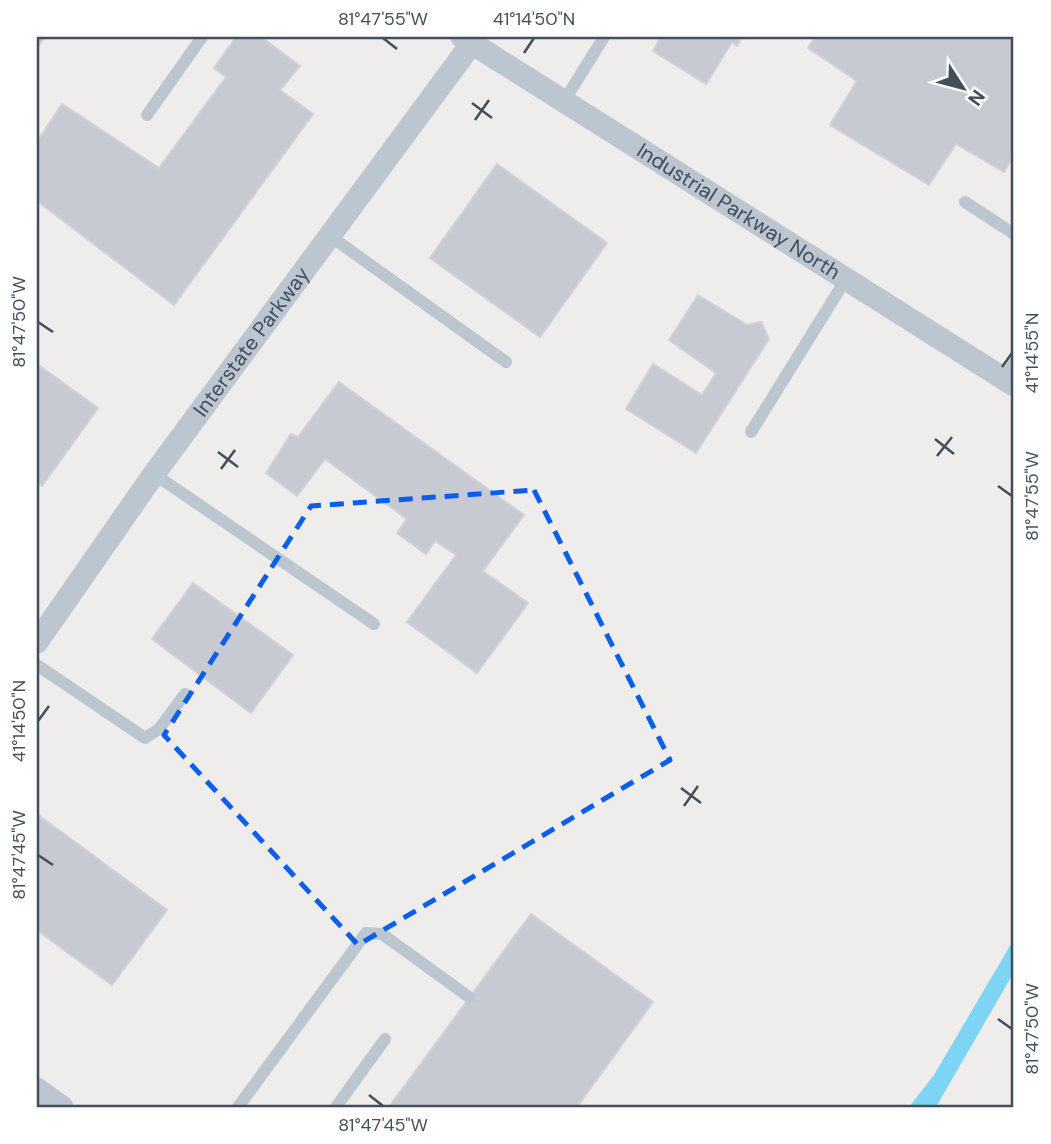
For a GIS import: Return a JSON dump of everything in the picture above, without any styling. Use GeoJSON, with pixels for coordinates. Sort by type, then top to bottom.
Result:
{"type":"FeatureCollection","features":[{"type":"Feature","properties":{"kind":"street","name":"Industrial Parkway North"},"geometry":{"type":"LineString","coordinates":[[467,40],[846,279],[1011,376]]}},
{"type":"Feature","properties":{"kind":"street","name":"Interstate Parkway"},"geometry":{"type":"LineString","coordinates":[[37,642],[154,474],[330,236],[467,40]]}},
{"type":"Feature","properties":{"kind":"lane"},"geometry":{"type":"LineString","coordinates":[[147,116],[202,37]]}},
{"type":"Feature","properties":{"kind":"lane"},"geometry":{"type":"LineString","coordinates":[[564,101],[604,37]]}},
{"type":"Feature","properties":{"kind":"lane"},"geometry":{"type":"LineString","coordinates":[[965,202],[1014,234]]}},
{"type":"Feature","properties":{"kind":"lane"},"geometry":{"type":"LineString","coordinates":[[330,236],[506,362]]}},
{"type":"Feature","properties":{"kind":"lane"},"geometry":{"type":"LineString","coordinates":[[751,432],[846,279]]}},
{"type":"Feature","properties":{"kind":"lane"},"geometry":{"type":"LineString","coordinates":[[154,474],[374,624]]}},
{"type":"Feature","properties":{"kind":"lane"},"geometry":{"type":"LineString","coordinates":[[37,665],[145,738],[159,729],[185,694]]}},
{"type":"Feature","properties":{"kind":"lane"},"geometry":{"type":"LineString","coordinates":[[237,1107],[366,933],[382,934],[469,997]]}},
{"type":"Feature","properties":{"kind":"lane"},"geometry":{"type":"LineString","coordinates":[[335,1107],[385,1039]]}},
{"type":"Feature","properties":{"kind":"highlighted area"},"geometry":{"type":"Polygon","coordinates":[[[534,490],[670,760],[358,945],[164,735],[311,506],[534,490]]]}},
{"type":"Feature","properties":{"kind":"water"},"geometry":{"type":"Polygon","coordinates":[[[1014,939],[1014,972],[936,1107],[909,1107],[934,1075],[1014,939]]]}},
{"type":"Feature","properties":{"kind":"building"},"geometry":{"type":"Polygon","coordinates":[[[37,37],[45,37],[37,48],[37,37]]]}},
{"type":"Feature","properties":{"kind":"building"},"geometry":{"type":"Polygon","coordinates":[[[236,37],[261,37],[300,66],[280,90],[313,114],[174,305],[37,201],[37,142],[62,104],[159,168],[226,77],[214,68],[236,37]]]}},
{"type":"Feature","properties":{"kind":"building"},"geometry":{"type":"Polygon","coordinates":[[[661,37],[742,37],[737,46],[732,42],[706,84],[653,51],[661,37]]]}},
{"type":"Feature","properties":{"kind":"building"},"geometry":{"type":"Polygon","coordinates":[[[815,37],[1014,37],[1014,155],[1004,172],[956,144],[929,185],[830,125],[857,81],[808,48],[815,37]]]}},
{"type":"Feature","properties":{"kind":"building"},"geometry":{"type":"Polygon","coordinates":[[[497,164],[607,243],[540,337],[430,258],[497,164]]]}},
{"type":"Feature","properties":{"kind":"building"},"geometry":{"type":"Polygon","coordinates":[[[698,295],[747,325],[761,322],[769,339],[696,453],[626,409],[653,364],[702,395],[716,373],[669,340],[698,295]]]}},
{"type":"Feature","properties":{"kind":"building"},"geometry":{"type":"Polygon","coordinates":[[[37,364],[98,408],[42,486],[37,483],[37,364]]]}},
{"type":"Feature","properties":{"kind":"building"},"geometry":{"type":"Polygon","coordinates":[[[339,382],[524,515],[483,571],[528,603],[477,673],[407,622],[456,555],[435,541],[426,554],[397,533],[407,519],[325,459],[297,496],[266,473],[291,434],[298,437],[339,382]]]}},
{"type":"Feature","properties":{"kind":"building"},"geometry":{"type":"Polygon","coordinates":[[[193,583],[293,655],[251,713],[152,639],[193,583]]]}},
{"type":"Feature","properties":{"kind":"building"},"geometry":{"type":"Polygon","coordinates":[[[37,814],[167,910],[112,985],[37,930],[37,814]]]}},
{"type":"Feature","properties":{"kind":"building"},"geometry":{"type":"Polygon","coordinates":[[[531,914],[653,1002],[577,1107],[389,1107],[531,914]]]}}]}
